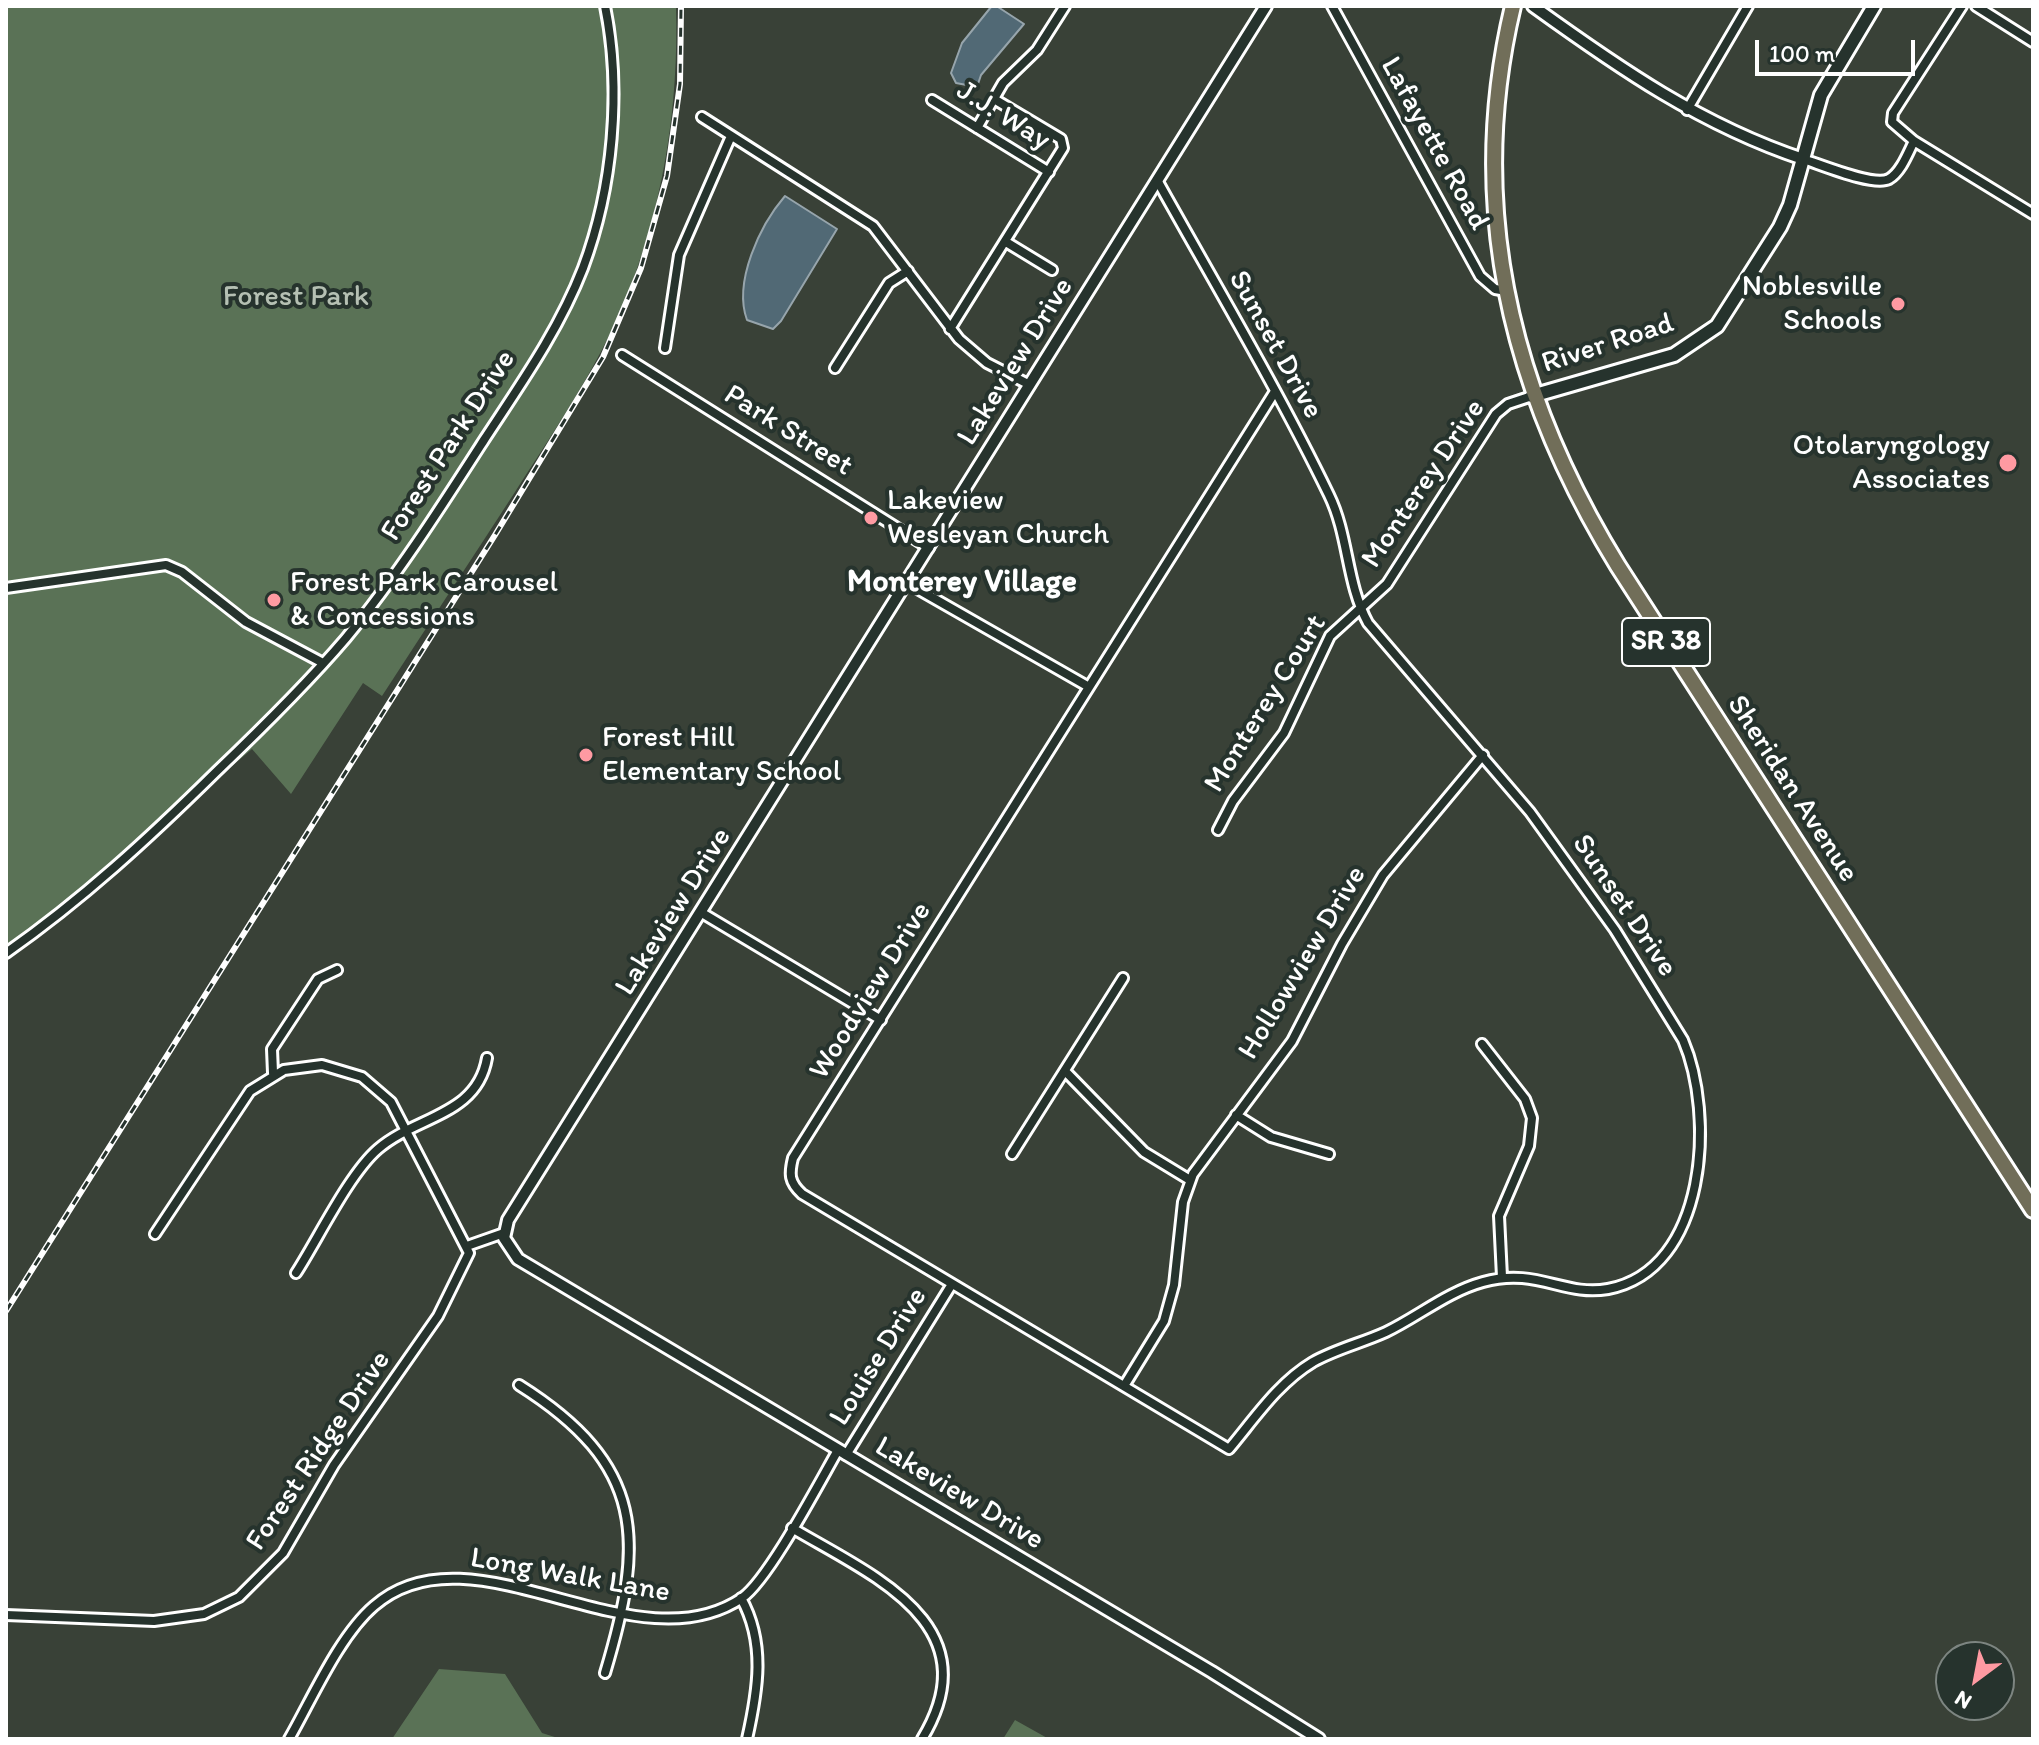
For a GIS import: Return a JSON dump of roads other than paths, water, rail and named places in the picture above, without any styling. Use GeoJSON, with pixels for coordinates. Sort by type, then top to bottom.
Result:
{"type":"FeatureCollection","features":[{"type":"Feature","properties":{"kind":"main road","name":"Sheridan Avenue"},"geometry":{"type":"LineString","coordinates":[[1513,6],[1497,118],[1497,208],[1507,291],[1532,396],[1577,497],[1618,566],[2033,1210]]}},
{"type":"Feature","properties":{"kind":"main road","name":"River Road"},"geometry":{"type":"LineString","coordinates":[[1532,396],[1674,355],[1717,326],[1780,227],[1790,205],[1827,81],[1874,6]]}},
{"type":"Feature","properties":{"kind":"street","name":"Forest Park Drive"},"geometry":{"type":"LineString","coordinates":[[6,953],[74,903],[132,854],[323,663],[346,637],[429,524],[530,369],[571,296],[592,240],[607,171],[612,59],[605,6]]}},
{"type":"Feature","properties":{"kind":"street"},"geometry":{"type":"LineString","coordinates":[[977,128],[1012,72],[1037,50],[1065,6]]}},
{"type":"Feature","properties":{"kind":"street","name":"Lakeview Drive"},"geometry":{"type":"LineString","coordinates":[[1266,6],[508,1220],[504,1233],[505,1243],[518,1259],[1319,1739]]}},
{"type":"Feature","properties":{"kind":"street","name":"Lafayette Road"},"geometry":{"type":"LineString","coordinates":[[1332,6],[1475,267],[1487,283],[1507,291]]}},
{"type":"Feature","properties":{"kind":"street"},"geometry":{"type":"LineString","coordinates":[[1533,6],[1626,73],[1687,110],[1728,131],[1803,159],[1875,182],[1888,180],[1897,173],[1914,141]]}},
{"type":"Feature","properties":{"kind":"street"},"geometry":{"type":"LineString","coordinates":[[1687,110],[1748,6]]}},
{"type":"Feature","properties":{"kind":"street"},"geometry":{"type":"LineString","coordinates":[[1962,6],[1893,113],[1892,122],[1914,141],[2033,214]]}},
{"type":"Feature","properties":{"kind":"street"},"geometry":{"type":"LineString","coordinates":[[1976,6],[2033,42]]}},
{"type":"Feature","properties":{"kind":"street","name":"J.J. Way"},"geometry":{"type":"LineString","coordinates":[[932,100],[1049,172],[1064,143],[994,99]]}},
{"type":"Feature","properties":{"kind":"street"},"geometry":{"type":"LineString","coordinates":[[702,117],[873,226],[950,329],[987,363],[1030,385]]}},
{"type":"Feature","properties":{"kind":"street"},"geometry":{"type":"LineString","coordinates":[[665,348],[679,255],[731,136]]}},
{"type":"Feature","properties":{"kind":"street"},"geometry":{"type":"LineString","coordinates":[[950,329],[1049,172]]}},
{"type":"Feature","properties":{"kind":"street","name":"Sunset Drive"},"geometry":{"type":"LineString","coordinates":[[1157,180],[1330,497],[1361,608],[1379,636],[1483,755],[1570,864],[1675,1026],[1691,1057],[1702,1133],[1697,1183],[1686,1213],[1667,1249],[1648,1271],[1623,1285],[1597,1290],[1531,1276],[1502,1277],[1459,1290],[1387,1331],[1313,1363],[1275,1394],[1229,1449]]}},
{"type":"Feature","properties":{"kind":"street"},"geometry":{"type":"LineString","coordinates":[[1006,242],[1052,270]]}},
{"type":"Feature","properties":{"kind":"street"},"geometry":{"type":"LineString","coordinates":[[835,368],[889,283],[908,271]]}},
{"type":"Feature","properties":{"kind":"street","name":"Park Street"},"geometry":{"type":"LineString","coordinates":[[622,355],[929,548]]}},
{"type":"Feature","properties":{"kind":"street","name":"Woodview Drive"},"geometry":{"type":"LineString","coordinates":[[1229,1449],[802,1194],[791,1180],[793,1158],[1274,393]]}},
{"type":"Feature","properties":{"kind":"street","name":"Monterey Drive"},"geometry":{"type":"LineString","coordinates":[[1361,608],[1387,584],[1408,555],[1496,414],[1508,404],[1532,396]]}},
{"type":"Feature","properties":{"kind":"street"},"geometry":{"type":"LineString","coordinates":[[6,588],[166,565],[182,572],[246,622],[323,663]]}},
{"type":"Feature","properties":{"kind":"street"},"geometry":{"type":"LineString","coordinates":[[907,583],[1089,687]]}},
{"type":"Feature","properties":{"kind":"street","name":"Monterey Court"},"geometry":{"type":"LineString","coordinates":[[1218,830],[1233,801],[1284,733],[1322,649],[1340,624],[1361,608]]}},
{"type":"Feature","properties":{"kind":"street","name":"Hollowview Drive"},"geometry":{"type":"LineString","coordinates":[[1124,1386],[1164,1321],[1174,1285],[1180,1215],[1190,1180],[1292,1041],[1342,944],[1383,875],[1483,755]]}},
{"type":"Feature","properties":{"kind":"street"},"geometry":{"type":"LineString","coordinates":[[702,913],[881,1020]]}},
{"type":"Feature","properties":{"kind":"street"},"geometry":{"type":"LineString","coordinates":[[273,1073],[272,1049],[318,979],[337,970]]}},
{"type":"Feature","properties":{"kind":"street"},"geometry":{"type":"LineString","coordinates":[[1012,1154],[1123,978]]}},
{"type":"Feature","properties":{"kind":"street"},"geometry":{"type":"LineString","coordinates":[[1482,1044],[1525,1099],[1532,1118],[1529,1146],[1499,1216],[1502,1277]]}},
{"type":"Feature","properties":{"kind":"street"},"geometry":{"type":"LineString","coordinates":[[296,1273],[364,1164],[381,1146],[449,1110],[473,1093],[485,1072],[487,1058]]}},
{"type":"Feature","properties":{"kind":"street"},"geometry":{"type":"LineString","coordinates":[[155,1234],[240,1101],[273,1073],[322,1065],[362,1077],[384,1093],[409,1131],[467,1246],[504,1233]]}},
{"type":"Feature","properties":{"kind":"street"},"geometry":{"type":"LineString","coordinates":[[1065,1071],[1144,1152],[1190,1180]]}},
{"type":"Feature","properties":{"kind":"street"},"geometry":{"type":"LineString","coordinates":[[1236,1115],[1271,1137],[1329,1154]]}},
{"type":"Feature","properties":{"kind":"street","name":"Forest Ridge Drive"},"geometry":{"type":"LineString","coordinates":[[7,1618],[170,1620],[204,1614],[247,1590],[277,1561],[334,1465],[438,1316],[469,1258],[467,1246]]}},
{"type":"Feature","properties":{"kind":"street","name":"Louise Drive"},"geometry":{"type":"LineString","coordinates":[[842,1453],[952,1284]]}},
{"type":"Feature","properties":{"kind":"street"},"geometry":{"type":"LineString","coordinates":[[519,1385],[586,1436],[604,1458],[617,1483],[630,1535],[623,1613],[605,1673]]}},
{"type":"Feature","properties":{"kind":"street","name":"Long Walk Lane"},"geometry":{"type":"LineString","coordinates":[[289,1739],[361,1619],[404,1586],[420,1580],[456,1578],[623,1613],[690,1620],[741,1598],[762,1576],[842,1453]]}},
{"type":"Feature","properties":{"kind":"street"},"geometry":{"type":"LineString","coordinates":[[792,1528],[897,1590],[928,1626],[939,1653],[942,1678],[935,1715],[922,1739]]}},
{"type":"Feature","properties":{"kind":"street"},"geometry":{"type":"LineString","coordinates":[[741,1598],[753,1622],[759,1656],[747,1739]]}},
{"type":"Feature","properties":{"kind":"water"},"geometry":{"type":"Polygon","coordinates":[[[991,7],[998,7],[1024,24],[981,75],[977,87],[956,83],[951,73],[962,43],[991,7]]]}},
{"type":"Feature","properties":{"kind":"water"},"geometry":{"type":"Polygon","coordinates":[[[785,196],[837,229],[781,321],[773,329],[747,320],[744,289],[746,272],[758,238],[785,196]]]}},
{"type":"Feature","properties":{"kind":"railway"},"geometry":{"type":"LineString","coordinates":[[6,1311],[495,535],[603,357],[641,268],[667,176],[680,84],[681,6]]}},
{"type":"Feature","properties":{"kind":"place","name":"Noblesville Schools"},"geometry":{"type":"Point","coordinates":[1898,304]}},
{"type":"Feature","properties":{"kind":"place","name":"Otolaryngology Associates"},"geometry":{"type":"Point","coordinates":[2008,463]}},
{"type":"Feature","properties":{"kind":"place","name":"Lakeview Wesleyan Church"},"geometry":{"type":"Point","coordinates":[871,518]}},
{"type":"Feature","properties":{"kind":"place","name":"Forest Park Carousel & Concessions"},"geometry":{"type":"Point","coordinates":[274,600]}},
{"type":"Feature","properties":{"kind":"place","name":"Forest Hill Elementary School"},"geometry":{"type":"Point","coordinates":[586,755]}},
{"type":"Feature","properties":{"kind":"district","name":"Monterey Village"},"geometry":{"type":"Point","coordinates":[962,583]}},
{"type":"Feature","properties":{"kind":"park label","name":"Forest Park"},"geometry":{"type":"Point","coordinates":[296,297]}}]}
